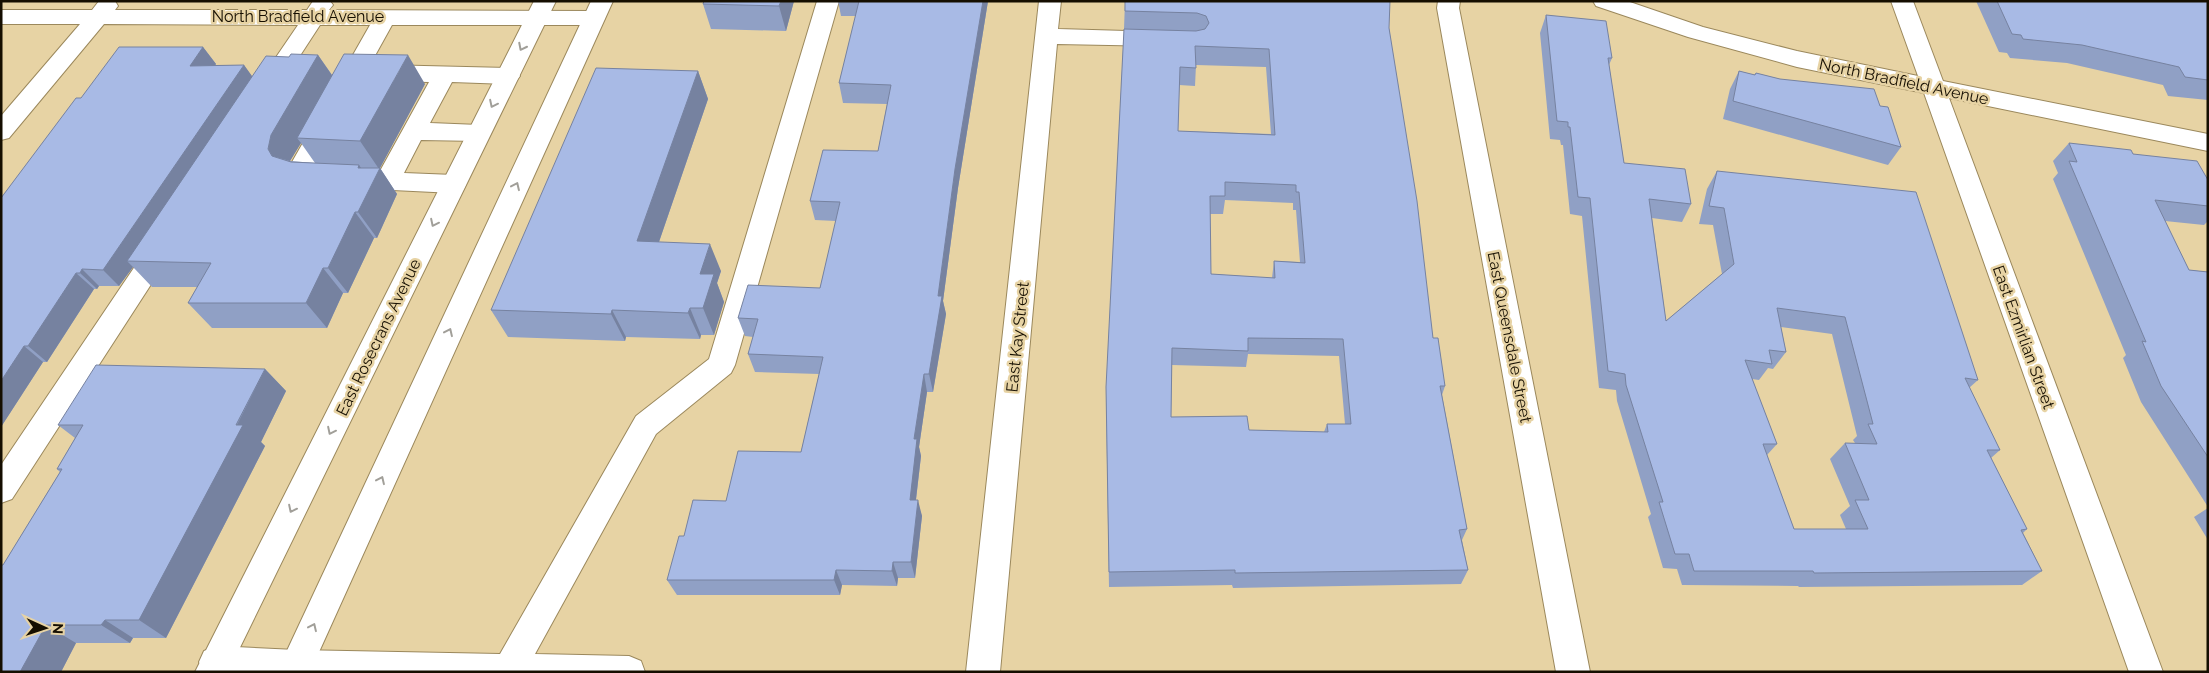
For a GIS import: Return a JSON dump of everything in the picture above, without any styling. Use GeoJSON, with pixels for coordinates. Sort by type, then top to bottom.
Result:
{"type":"FeatureCollection","features":[{"type":"Feature","properties":{"kind":"street"},"geometry":{"type":"LineString","coordinates":[[509,669],[646,425],[721,365],[828,1]]}},
{"type":"Feature","properties":{"kind":"street","name":"East Kay Street"},"geometry":{"type":"LineString","coordinates":[[983,672],[1050,1]]}},
{"type":"Feature","properties":{"kind":"street","name":"East Queensdale Street"},"geometry":{"type":"LineString","coordinates":[[1449,1],[1450,18],[1573,672]]}},
{"type":"Feature","properties":{"kind":"street","name":"North Bradfield Avenue"},"geometry":{"type":"LineString","coordinates":[[1604,1],[1696,32],[1779,54],[2208,143]]}},
{"type":"Feature","properties":{"kind":"street","name":"East Ezmirlian Street"},"geometry":{"type":"LineString","coordinates":[[1902,1],[2146,672]]}},
{"type":"Feature","properties":{"kind":"street"},"geometry":{"type":"LineString","coordinates":[[1,132],[105,9]]}},
{"type":"Feature","properties":{"kind":"street","name":"North Bradfield Avenue"},"geometry":{"type":"LineString","coordinates":[[1,17],[105,9],[320,9],[384,17],[541,9],[598,10]]}},
{"type":"Feature","properties":{"kind":"street"},"geometry":{"type":"LineString","coordinates":[[254,108],[320,9]]}},
{"type":"Feature","properties":{"kind":"street","name":"East Rosecrans Avenue"},"geometry":{"type":"LineString","coordinates":[[213,667],[541,9]]}},
{"type":"Feature","properties":{"kind":"street"},"geometry":{"type":"LineString","coordinates":[[294,669],[598,10]]}},
{"type":"Feature","properties":{"kind":"street"},"geometry":{"type":"LineString","coordinates":[[384,17],[304,162],[301,174],[311,177],[454,184]]}},
{"type":"Feature","properties":{"kind":"street"},"geometry":{"type":"LineString","coordinates":[[1046,36],[1185,40]]}},
{"type":"Feature","properties":{"kind":"street"},"geometry":{"type":"LineString","coordinates":[[354,72],[508,76]]}},
{"type":"Feature","properties":{"kind":"street"},"geometry":{"type":"LineString","coordinates":[[387,181],[444,75]]}},
{"type":"Feature","properties":{"kind":"street"},"geometry":{"type":"LineString","coordinates":[[414,131],[479,133]]}},
{"type":"Feature","properties":{"kind":"street"},"geometry":{"type":"LineString","coordinates":[[1,490],[177,224]]}},
{"type":"Feature","properties":{"kind":"street"},"geometry":{"type":"LineString","coordinates":[[213,667],[509,669],[629,672]]}},
{"type":"Feature","properties":{"kind":"building"},"geometry":{"type":"Polygon","coordinates":[[[704,1],[781,1],[779,6],[703,4],[704,1]]]}},
{"type":"Feature","properties":{"kind":"building"},"geometry":{"type":"Polygon","coordinates":[[[859,1],[983,1],[955,169],[938,296],[942,296],[929,374],[924,374],[914,439],[917,439],[910,500],[918,500],[911,562],[893,562],[892,571],[836,570],[834,580],[667,580],[679,536],[684,536],[693,500],[726,501],[738,451],[801,452],[823,357],[748,354],[758,319],[738,318],[748,285],[820,288],[840,202],[810,201],[823,150],[878,151],[891,85],[839,83],[859,1]]]}},
{"type":"Feature","properties":{"kind":"building"},"geometry":{"type":"Polygon","coordinates":[[[1125,1],[1390,1],[1389,28],[1417,201],[1433,338],[1438,338],[1445,386],[1440,386],[1467,529],[1459,530],[1468,570],[1235,573],[1235,570],[1109,572],[1106,387],[1124,29],[1196,31],[1205,29],[1209,23],[1206,16],[1197,13],[1125,11],[1125,1]],[[1195,46],[1196,68],[1180,67],[1178,131],[1275,135],[1269,49],[1195,46]],[[1225,182],[1225,196],[1210,196],[1211,274],[1275,278],[1274,261],[1305,263],[1299,192],[1296,192],[1296,185],[1225,182]],[[1248,338],[1248,351],[1172,348],[1171,417],[1247,416],[1249,430],[1328,432],[1327,424],[1351,424],[1343,339],[1248,338]]]}},
{"type":"Feature","properties":{"kind":"building"},"geometry":{"type":"Polygon","coordinates":[[[1997,1],[2208,1],[2208,80],[2185,77],[2179,67],[2082,45],[2023,39],[2021,35],[2012,34],[1997,1]]]}},
{"type":"Feature","properties":{"kind":"building"},"geometry":{"type":"Polygon","coordinates":[[[1546,15],[1606,21],[1612,58],[1608,58],[1624,163],[1685,169],[1691,204],[1649,199],[1666,321],[1734,264],[1724,208],[1709,206],[1717,171],[1916,192],[1978,380],[1965,378],[2000,450],[1987,450],[2027,529],[2021,530],[2042,571],[1814,573],[1813,571],[1694,571],[1689,554],[1675,554],[1659,502],[1663,502],[1626,385],[1625,374],[1608,371],[1590,198],[1578,197],[1570,127],[1568,127],[1568,122],[1557,121],[1546,15]],[[1777,308],[1786,352],[1769,350],[1772,364],[1745,360],[1777,444],[1763,444],[1794,529],[1868,529],[1855,500],[1869,500],[1845,443],[1877,444],[1868,424],[1873,424],[1845,317],[1777,308]]]}},
{"type":"Feature","properties":{"kind":"building"},"geometry":{"type":"Polygon","coordinates":[[[119,47],[203,47],[190,66],[244,65],[103,270],[82,269],[80,273],[76,273],[28,346],[24,346],[1,381],[1,198],[76,98],[81,98],[119,47]]]}},
{"type":"Feature","properties":{"kind":"building"},"geometry":{"type":"Polygon","coordinates":[[[291,54],[318,55],[271,135],[268,149],[272,156],[291,162],[359,165],[358,168],[380,168],[358,212],[355,212],[328,268],[323,268],[306,303],[188,303],[211,263],[127,261],[266,56],[289,57],[291,54]]]}},
{"type":"Feature","properties":{"kind":"building"},"geometry":{"type":"Polygon","coordinates":[[[344,54],[408,55],[360,141],[297,138],[344,54]]]}},
{"type":"Feature","properties":{"kind":"building"},"geometry":{"type":"Polygon","coordinates":[[[596,68],[698,71],[637,241],[710,244],[700,274],[714,274],[703,308],[690,308],[688,313],[612,310],[611,314],[491,310],[596,68]]]}},
{"type":"Feature","properties":{"kind":"building"},"geometry":{"type":"Polygon","coordinates":[[[1739,71],[1780,79],[1874,89],[1880,106],[1888,107],[1901,147],[1733,101],[1739,71]]]}},
{"type":"Feature","properties":{"kind":"building"},"geometry":{"type":"Polygon","coordinates":[[[2069,143],[2131,150],[2133,154],[2197,161],[2208,180],[2208,206],[2155,200],[2189,270],[2208,272],[2208,457],[2161,386],[2142,341],[2146,342],[2069,161],[2077,162],[2069,143]]]}},
{"type":"Feature","properties":{"kind":"building"},"geometry":{"type":"Polygon","coordinates":[[[96,365],[265,369],[236,425],[243,425],[139,620],[105,620],[101,625],[46,625],[20,672],[1,672],[1,565],[3,565],[62,469],[57,469],[83,425],[58,425],[96,365]]]}}]}
